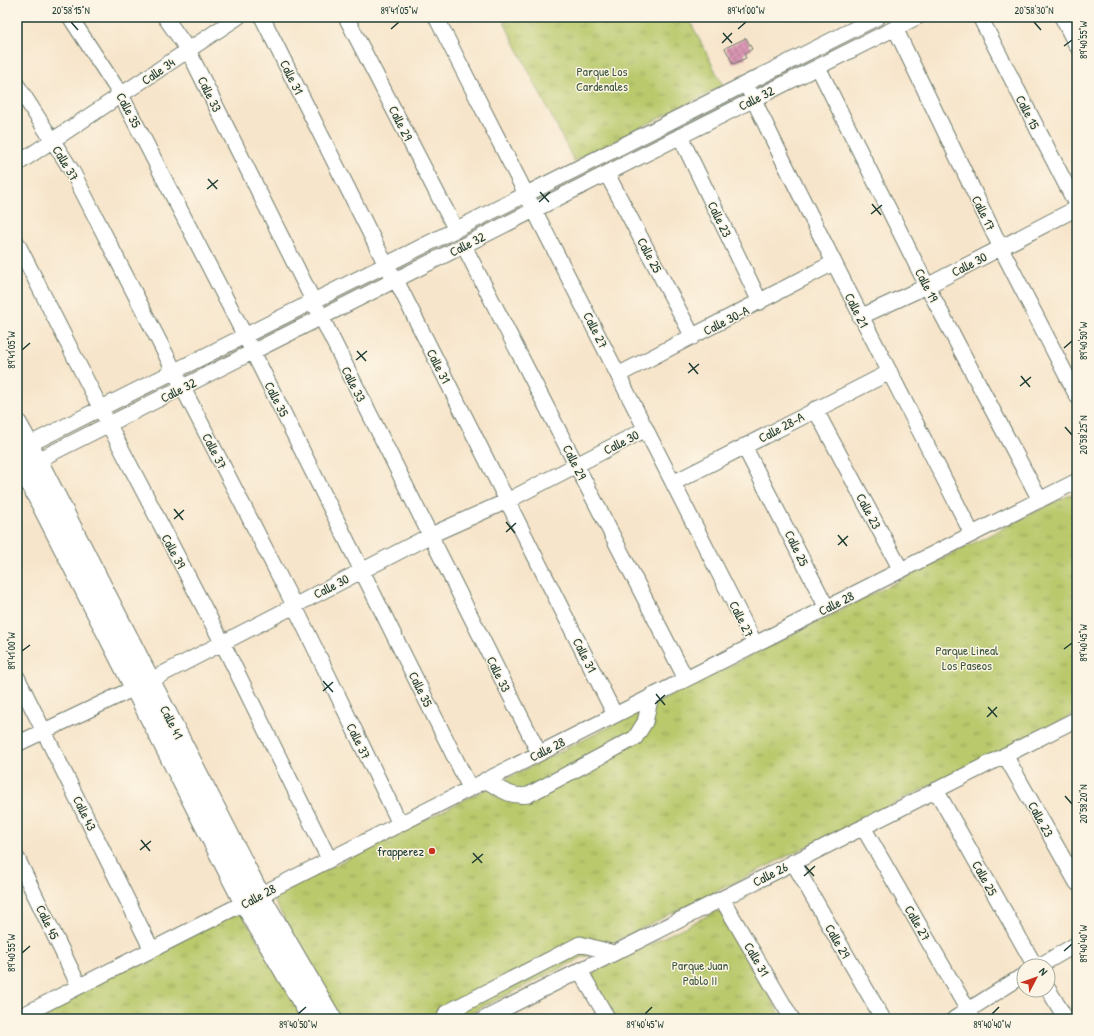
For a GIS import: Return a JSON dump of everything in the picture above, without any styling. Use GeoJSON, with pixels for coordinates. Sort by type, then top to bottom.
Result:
{"type":"FeatureCollection","features":[{"type":"Feature","properties":{"kind":"main road","name":"Calle 41"},"geometry":{"type":"LineString","coordinates":[[17,423],[23,459],[143,684],[312,1019]]}},
{"type":"Feature","properties":{"kind":"main road","name":"Calle 41"},"geometry":{"type":"LineString","coordinates":[[252,899],[332,1019]]}},
{"type":"Feature","properties":{"kind":"street","name":"Calle 35"},"geometry":{"type":"LineString","coordinates":[[70,17],[121,95],[363,570],[470,788]]}},
{"type":"Feature","properties":{"kind":"street","name":"Calle 33"},"geometry":{"type":"LineString","coordinates":[[166,17],[188,50],[539,753]]}},
{"type":"Feature","properties":{"kind":"street","name":"Calle 34"},"geometry":{"type":"LineString","coordinates":[[17,164],[238,17]]}},
{"type":"Feature","properties":{"kind":"street","name":"Calle 31"},"geometry":{"type":"LineString","coordinates":[[262,17],[386,265],[396,280],[615,715]]}},
{"type":"Feature","properties":{"kind":"street","name":"Calle 29"},"geometry":{"type":"LineString","coordinates":[[346,17],[456,230]]}},
{"type":"Feature","properties":{"kind":"street","name":"Calle 27"},"geometry":{"type":"LineString","coordinates":[[436,17],[755,644]]}},
{"type":"Feature","properties":{"kind":"street","name":"Calle 32"},"geometry":{"type":"LineString","coordinates":[[23,459],[101,409],[878,17]]}},
{"type":"Feature","properties":{"kind":"street","name":"Calle 32"},"geometry":{"type":"LineString","coordinates":[[23,459],[109,425],[917,17]]}},
{"type":"Feature","properties":{"kind":"street","name":"Calle 15"},"geometry":{"type":"LineString","coordinates":[[980,17],[1077,207]]}},
{"type":"Feature","properties":{"kind":"street"},"geometry":{"type":"LineString","coordinates":[[1062,17],[1077,46]]}},
{"type":"Feature","properties":{"kind":"street","name":"Calle 17"},"geometry":{"type":"LineString","coordinates":[[895,28],[1001,248],[1077,396]]}},
{"type":"Feature","properties":{"kind":"street","name":"Calle 19"},"geometry":{"type":"LineString","coordinates":[[818,67],[927,286],[1040,500]]}},
{"type":"Feature","properties":{"kind":"street","name":"Calle 21"},"geometry":{"type":"LineString","coordinates":[[746,84],[860,317],[890,372],[972,534]]}},
{"type":"Feature","properties":{"kind":"street","name":"Calle 37"},"geometry":{"type":"LineString","coordinates":[[17,85],[72,171],[294,605],[400,824]]}},
{"type":"Feature","properties":{"kind":"street","name":"Calle 23"},"geometry":{"type":"LineString","coordinates":[[680,136],[760,302]]}},
{"type":"Feature","properties":{"kind":"street","name":"Calle 25"},"geometry":{"type":"LineString","coordinates":[[607,174],[693,337]]}},
{"type":"Feature","properties":{"kind":"street","name":"Calle 30"},"geometry":{"type":"LineString","coordinates":[[860,317],[927,286],[1077,207]]}},
{"type":"Feature","properties":{"kind":"street","name":"Calle 39"},"geometry":{"type":"LineString","coordinates":[[17,243],[109,425],[223,644],[329,859]]}},
{"type":"Feature","properties":{"kind":"street","name":"Calle 29"},"geometry":{"type":"LineString","coordinates":[[464,246],[686,679]]}},
{"type":"Feature","properties":{"kind":"street","name":"Calle 30-A"},"geometry":{"type":"LineString","coordinates":[[618,375],[833,263]]}},
{"type":"Feature","properties":{"kind":"street","name":"Calle 28-A"},"geometry":{"type":"LineString","coordinates":[[672,483],[890,372]]}},
{"type":"Feature","properties":{"kind":"street","name":"Calle 23"},"geometry":{"type":"LineString","coordinates":[[815,409],[901,570]]}},
{"type":"Feature","properties":{"kind":"street","name":"Calle 30"},"geometry":{"type":"LineString","coordinates":[[17,744],[223,644],[294,605],[431,535],[507,501],[646,429]]}},
{"type":"Feature","properties":{"kind":"street","name":"Calle 25"},"geometry":{"type":"LineString","coordinates":[[744,446],[827,608]]}},
{"type":"Feature","properties":{"kind":"street","name":"Calle 28"},"geometry":{"type":"LineString","coordinates":[[17,1018],[1077,481]]}},
{"type":"Feature","properties":{"kind":"street","name":"Calle 43"},"geometry":{"type":"LineString","coordinates":[[17,677],[152,950]]}},
{"type":"Feature","properties":{"kind":"street"},"geometry":{"type":"LineString","coordinates":[[485,780],[509,794],[518,797],[528,795],[635,738],[645,722],[651,696]]}},
{"type":"Feature","properties":{"kind":"street","name":"Calle 26"},"geometry":{"type":"LineString","coordinates":[[484,1019],[512,1013],[580,971],[614,953],[1076,720]]}},
{"type":"Feature","properties":{"kind":"street","name":"Calle 23"},"geometry":{"type":"LineString","coordinates":[[1005,755],[1077,883]]}},
{"type":"Feature","properties":{"kind":"street","name":"Calle 25"},"geometry":{"type":"LineString","coordinates":[[936,790],[1030,958]]}},
{"type":"Feature","properties":{"kind":"street","name":"Calle 27"},"geometry":{"type":"LineString","coordinates":[[863,827],[970,1015]]}},
{"type":"Feature","properties":{"kind":"street","name":"Calle 45"},"geometry":{"type":"LineString","coordinates":[[17,858],[79,986]]}},
{"type":"Feature","properties":{"kind":"street","name":"Calle 29"},"geometry":{"type":"LineString","coordinates":[[793,862],[883,1019]]}},
{"type":"Feature","properties":{"kind":"street","name":"Calle 31"},"geometry":{"type":"LineString","coordinates":[[722,899],[792,1019]]}},
{"type":"Feature","properties":{"kind":"street"},"geometry":{"type":"LineString","coordinates":[[445,1019],[446,1013],[580,944],[614,953]]}},
{"type":"Feature","properties":{"kind":"street"},"geometry":{"type":"LineString","coordinates":[[1053,958],[1077,944]]}},
{"type":"Feature","properties":{"kind":"street"},"geometry":{"type":"LineString","coordinates":[[580,971],[608,1019]]}},
{"type":"Feature","properties":{"kind":"street"},"geometry":{"type":"LineString","coordinates":[[954,1019],[970,1015],[1016,981]]}},
{"type":"Feature","properties":{"kind":"street"},"geometry":{"type":"LineString","coordinates":[[1053,998],[1066,1019]]}},
{"type":"Feature","properties":{"kind":"green space","name":"Parque Los Cardenales"},"geometry":{"type":"Polygon","coordinates":[[[513,17],[688,17],[723,86],[574,161],[504,22],[513,17]]]}},
{"type":"Feature","properties":{"kind":"green space","name":"Parque Lineal Los Paseos"},"geometry":{"type":"Polygon","coordinates":[[[1077,491],[1077,713],[458,1019],[341,1019],[272,897],[1077,491]]]}},
{"type":"Feature","properties":{"kind":"green space","name":"Parque Juan Pablo II"},"geometry":{"type":"Polygon","coordinates":[[[717,911],[720,912],[783,1019],[616,1019],[591,976],[592,973],[717,911]]]}},
{"type":"Feature","properties":{"kind":"green space"},"geometry":{"type":"Polygon","coordinates":[[[234,913],[242,914],[306,1019],[24,1019],[234,913]]]}},
{"type":"Feature","properties":{"kind":"building"},"geometry":{"type":"Polygon","coordinates":[[[746,38],[752,49],[744,54],[746,58],[733,64],[725,48],[746,38]]]}},
{"type":"Feature","properties":{"kind":"place","name":"frapperez"},"geometry":{"type":"Point","coordinates":[432,851]}}]}
